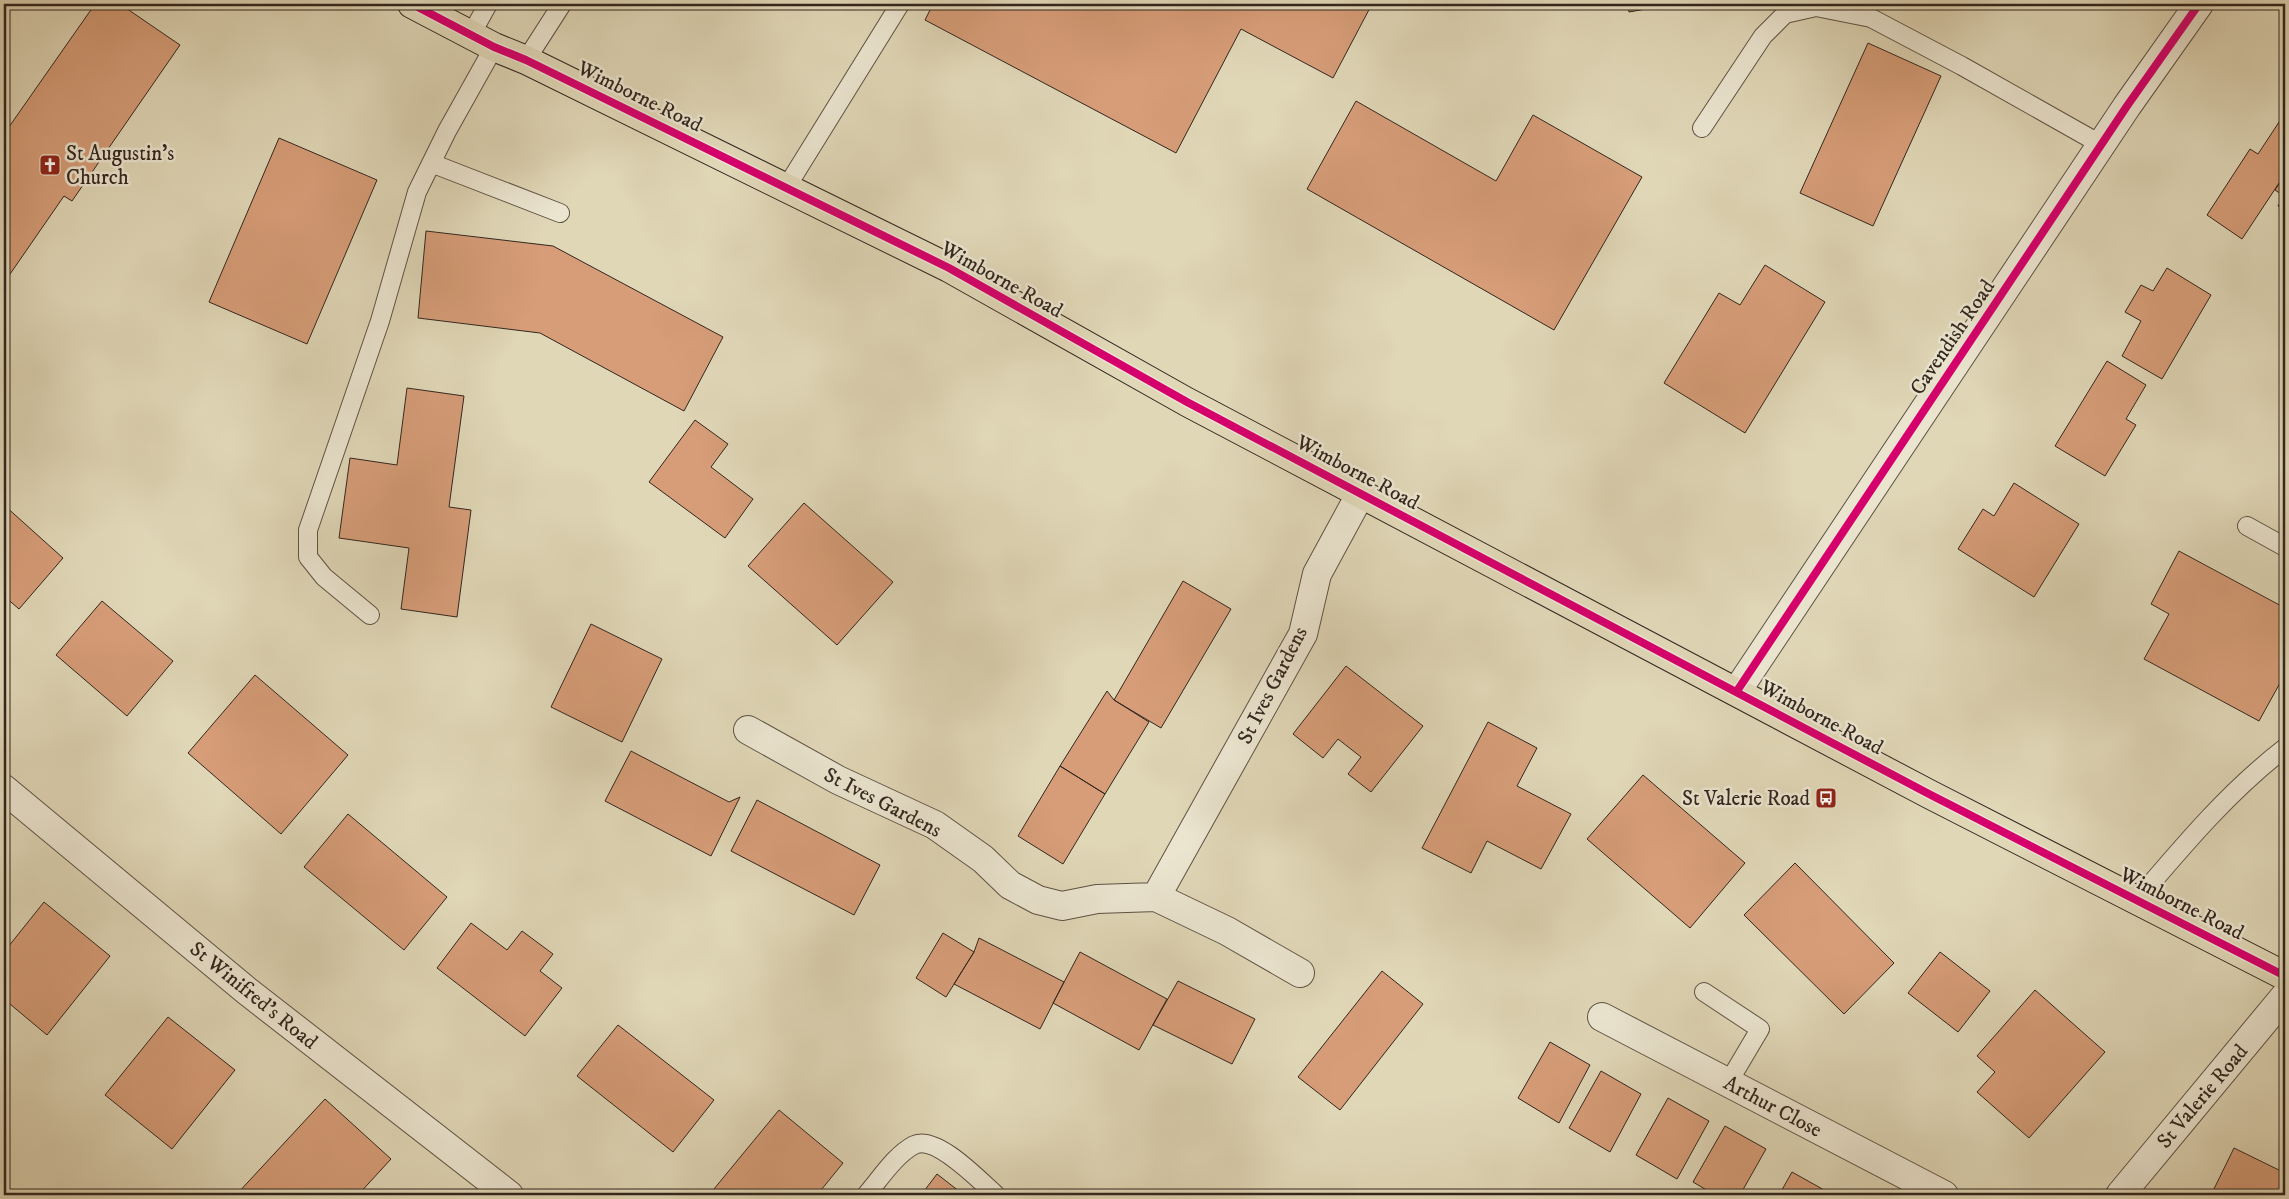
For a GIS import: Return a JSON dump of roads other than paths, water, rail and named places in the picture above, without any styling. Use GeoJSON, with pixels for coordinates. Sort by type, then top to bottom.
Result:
{"type":"FeatureCollection","features":[{"type":"Feature","properties":{"kind":"main road","name":"Wimborne Road"},"geometry":{"type":"LineString","coordinates":[[412,4],[949,268],[1187,402],[1929,794],[2285,976]]}},
{"type":"Feature","properties":{"kind":"street","name":"Cavendish Road"},"geometry":{"type":"LineString","coordinates":[[1737,691],[2102,145],[2199,4]]}},
{"type":"Feature","properties":{"kind":"street","name":"St Ives Gardens"},"geometry":{"type":"LineString","coordinates":[[1156,897],[1303,634],[1317,574],[1360,493]]}},
{"type":"Feature","properties":{"kind":"street","name":"St Ives Gardens"},"geometry":{"type":"LineString","coordinates":[[748,730],[838,780],[935,824],[983,859],[1010,885],[1038,900],[1062,906],[1096,899],[1156,897],[1227,931],[1300,973]]}},
{"type":"Feature","properties":{"kind":"street","name":"St Winifred's Road"},"geometry":{"type":"LineString","coordinates":[[4,789],[247,991],[508,1195]]}},
{"type":"Feature","properties":{"kind":"street","name":"St Valerie Road"},"geometry":{"type":"LineString","coordinates":[[2120,1195],[2285,996]]}},
{"type":"Feature","properties":{"kind":"street","name":"Arthur Close"},"geometry":{"type":"LineString","coordinates":[[1602,1016],[1944,1195]]}},
{"type":"Feature","properties":{"kind":"lane"},"geometry":{"type":"LineString","coordinates":[[370,615],[324,577],[308,557],[308,530],[380,321],[417,192],[483,40],[488,4]]}},
{"type":"Feature","properties":{"kind":"lane"},"geometry":{"type":"LineString","coordinates":[[526,60],[562,4]]}},
{"type":"Feature","properties":{"kind":"lane"},"geometry":{"type":"LineString","coordinates":[[786,188],[900,4]]}},
{"type":"Feature","properties":{"kind":"lane"},"geometry":{"type":"LineString","coordinates":[[1702,128],[1763,36],[1785,14],[1816,7],[1871,18],[1962,66],[2102,145]]}},
{"type":"Feature","properties":{"kind":"lane"},"geometry":{"type":"LineString","coordinates":[[431,162],[560,213]]}},
{"type":"Feature","properties":{"kind":"lane"},"geometry":{"type":"LineString","coordinates":[[2247,526],[2285,547]]}},
{"type":"Feature","properties":{"kind":"lane"},"geometry":{"type":"LineString","coordinates":[[2137,900],[2201,826],[2243,783],[2285,748]]}},
{"type":"Feature","properties":{"kind":"lane"},"geometry":{"type":"LineString","coordinates":[[1704,992],[1760,1029],[1728,1083]]}},
{"type":"Feature","properties":{"kind":"lane"},"geometry":{"type":"LineString","coordinates":[[866,1195],[905,1151],[916,1144],[928,1143],[940,1148],[996,1195]]}},
{"type":"Feature","properties":{"kind":"place","name":"St Augustin's Church"},"geometry":{"type":"Point","coordinates":[50,165]}},
{"type":"Feature","properties":{"kind":"place","name":"St Valerie Road"},"geometry":{"type":"Point","coordinates":[1826,798]}}]}
